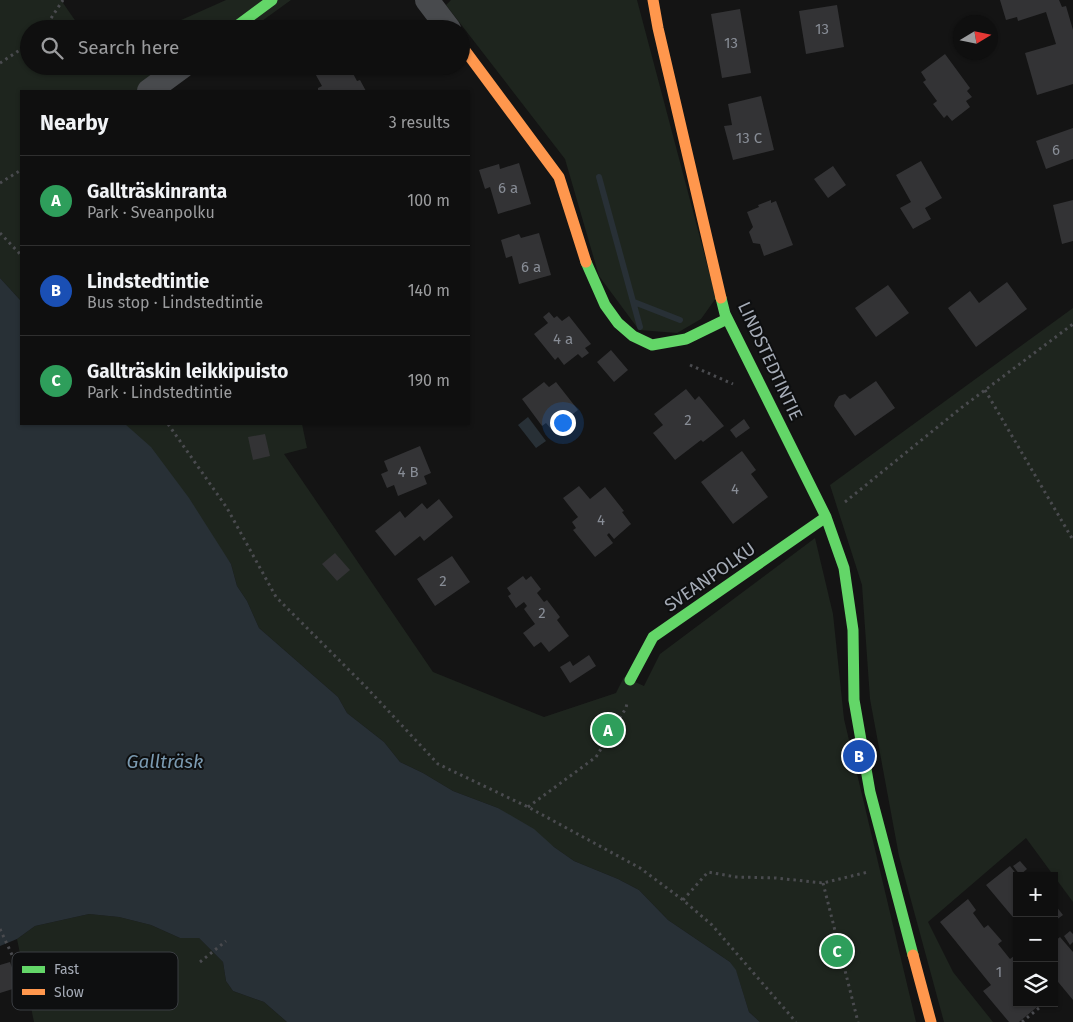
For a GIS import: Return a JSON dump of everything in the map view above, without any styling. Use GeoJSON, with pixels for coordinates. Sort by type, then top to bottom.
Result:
{"type":"FeatureCollection","features":[{"type":"Feature","properties":{"kind":"street"},"geometry":{"type":"LineString","coordinates":[[245,20],[272,0]]}},
{"type":"Feature","properties":{"kind":"street"},"geometry":{"type":"LineString","coordinates":[[427,0],[442,20]]}},
{"type":"Feature","properties":{"kind":"street","name":"LINDSTEDTINTIE"},"geometry":{"type":"LineString","coordinates":[[653,0],[670,81],[727,319],[826,517],[844,568],[853,630],[854,700],[870,792],[932,1022]]}},
{"type":"Feature","properties":{"kind":"street"},"geometry":{"type":"LineString","coordinates":[[470,57],[560,177],[589,270],[604,305],[618,323],[633,336],[652,344],[686,338],[727,319]]}},
{"type":"Feature","properties":{"kind":"street"},"geometry":{"type":"LineString","coordinates":[[150,90],[170,75]]}},
{"type":"Feature","properties":{"kind":"street","name":"SVEANPOLKU"},"geometry":{"type":"LineString","coordinates":[[630,680],[653,637],[826,517]]}},
{"type":"Feature","properties":{"kind":"path"},"geometry":{"type":"LineString","coordinates":[[50,20],[62,0]]}},
{"type":"Feature","properties":{"kind":"path"},"geometry":{"type":"LineString","coordinates":[[0,63],[20,50]]}},
{"type":"Feature","properties":{"kind":"path"},"geometry":{"type":"LineString","coordinates":[[0,183],[20,171]]}},
{"type":"Feature","properties":{"kind":"path"},"geometry":{"type":"LineString","coordinates":[[0,232],[20,255]]}},
{"type":"Feature","properties":{"kind":"path"},"geometry":{"type":"LineString","coordinates":[[826,517],[985,390],[1073,324]]}},
{"type":"Feature","properties":{"kind":"path"},"geometry":{"type":"LineString","coordinates":[[690,365],[767,400]]}},
{"type":"Feature","properties":{"kind":"path"},"geometry":{"type":"LineString","coordinates":[[985,390],[1073,540]]}},
{"type":"Feature","properties":{"kind":"path"},"geometry":{"type":"LineString","coordinates":[[169,425],[227,508],[276,598],[365,686],[438,764],[528,807],[640,868],[712,924],[796,1022]]}},
{"type":"Feature","properties":{"kind":"path"},"geometry":{"type":"LineString","coordinates":[[528,807],[596,757],[626,708],[630,680]]}},
{"type":"Feature","properties":{"kind":"path"},"geometry":{"type":"LineString","coordinates":[[683,900],[708,872],[736,877],[776,878],[823,883],[890,866]]}},
{"type":"Feature","properties":{"kind":"path"},"geometry":{"type":"LineString","coordinates":[[823,883],[858,1022]]}},
{"type":"Feature","properties":{"kind":"path"},"geometry":{"type":"LineString","coordinates":[[0,929],[12,955]]}},
{"type":"Feature","properties":{"kind":"path"},"geometry":{"type":"LineString","coordinates":[[200,962],[226,941]]}},
{"type":"Feature","properties":{"kind":"path"},"geometry":{"type":"LineString","coordinates":[[1022,1022],[1040,1007]]}},
{"type":"Feature","properties":{"kind":"shaded area"},"geometry":{"type":"Polygon","coordinates":[[[0,0],[61,0],[75,20],[20,20],[20,75],[185,75],[163,90],[20,90],[20,300],[0,278],[0,0]]]}},
{"type":"Feature","properties":{"kind":"shaded area"},"geometry":{"type":"Polygon","coordinates":[[[226,0],[291,0],[263,20],[181,20],[226,0]]]}},
{"type":"Feature","properties":{"kind":"shaded area"},"geometry":{"type":"Polygon","coordinates":[[[451,0],[637,0],[716,298],[701,319],[677,333],[639,330],[599,276],[565,159],[470,36],[470,20],[458,20],[446,5],[451,0]]]}},
{"type":"Feature","properties":{"kind":"shaded area"},"geometry":{"type":"Polygon","coordinates":[[[1073,308],[1073,902],[1058,882],[1058,872],[1051,872],[1026,838],[928,922],[953,972],[993,1022],[944,1022],[899,856],[870,699],[862,585],[830,485],[1073,308]]]}},
{"type":"Feature","properties":{"kind":"shaded area"},"geometry":{"type":"Polygon","coordinates":[[[126,425],[302,425],[307,448],[284,454],[433,672],[544,717],[616,693],[624,677],[644,686],[660,654],[815,538],[833,614],[844,719],[916,1022],[760,1022],[749,1012],[736,971],[730,962],[668,920],[639,890],[574,861],[498,808],[453,791],[400,762],[384,742],[347,713],[338,697],[259,628],[247,601],[237,586],[231,564],[126,425]]]}},
{"type":"Feature","properties":{"kind":"shaded area"},"geometry":{"type":"Polygon","coordinates":[[[89,914],[119,917],[151,925],[180,938],[199,938],[223,962],[226,981],[233,991],[264,1002],[287,1022],[34,1022],[32,1010],[178,1010],[178,952],[20,952],[17,939],[35,926],[89,914]]]}},
{"type":"Feature","properties":{"kind":"water","name":"Gallträsk"},"geometry":{"type":"Polygon","coordinates":[[[0,278],[20,300],[20,425],[126,425],[151,447],[189,498],[231,564],[237,586],[247,601],[259,628],[338,697],[347,713],[384,742],[400,762],[453,791],[498,808],[534,829],[554,847],[574,861],[639,890],[668,920],[730,962],[736,970],[749,1012],[760,1022],[287,1022],[264,1002],[233,991],[226,981],[223,962],[199,938],[180,938],[151,925],[119,917],[89,914],[35,926],[17,939],[0,946],[0,278]]]}},
{"type":"Feature","properties":{"kind":"water"},"geometry":{"type":"Polygon","coordinates":[[[528,417],[546,441],[536,448],[518,425],[528,417]]]}},
{"type":"Feature","properties":{"kind":"building"},"geometry":{"type":"Polygon","coordinates":[[[1000,0],[1059,0],[1062,7],[1066,6],[1073,30],[1073,84],[1037,95],[1025,53],[1056,44],[1046,12],[1018,21],[1017,17],[1006,20],[1000,0]]]}},
{"type":"Feature","properties":{"kind":"building"},"geometry":{"type":"Polygon","coordinates":[[[837,5],[844,47],[806,54],[799,11],[837,5]]]}},
{"type":"Feature","properties":{"kind":"building"},"geometry":{"type":"Polygon","coordinates":[[[740,9],[751,73],[722,78],[711,14],[740,9]]]}},
{"type":"Feature","properties":{"kind":"building"},"geometry":{"type":"Polygon","coordinates":[[[945,54],[970,88],[967,91],[972,97],[966,101],[970,107],[952,121],[947,115],[944,118],[933,104],[937,101],[923,82],[926,80],[921,72],[945,54]]]}},
{"type":"Feature","properties":{"kind":"building"},"geometry":{"type":"Polygon","coordinates":[[[316,75],[354,75],[357,81],[360,80],[365,90],[318,90],[322,86],[316,75]]]}},
{"type":"Feature","properties":{"kind":"building"},"geometry":{"type":"Polygon","coordinates":[[[761,96],[774,150],[733,160],[724,126],[732,125],[728,104],[761,96]]]}},
{"type":"Feature","properties":{"kind":"building"},"geometry":{"type":"Polygon","coordinates":[[[1073,128],[1073,159],[1046,169],[1036,141],[1073,128]]]}},
{"type":"Feature","properties":{"kind":"building"},"geometry":{"type":"Polygon","coordinates":[[[921,161],[942,198],[925,208],[931,219],[913,229],[900,208],[911,202],[896,175],[921,161]]]}},
{"type":"Feature","properties":{"kind":"building"},"geometry":{"type":"Polygon","coordinates":[[[519,163],[531,204],[498,214],[490,187],[485,189],[479,170],[499,164],[500,169],[519,163]]]}},
{"type":"Feature","properties":{"kind":"building"},"geometry":{"type":"Polygon","coordinates":[[[833,166],[846,185],[828,198],[814,179],[833,166]]]}},
{"type":"Feature","properties":{"kind":"building"},"geometry":{"type":"Polygon","coordinates":[[[771,200],[771,203],[776,201],[793,245],[764,256],[760,244],[753,243],[749,232],[753,227],[747,212],[771,200]]]}},
{"type":"Feature","properties":{"kind":"building"},"geometry":{"type":"Polygon","coordinates":[[[1073,200],[1073,241],[1062,244],[1053,205],[1073,200]]]}},
{"type":"Feature","properties":{"kind":"building"},"geometry":{"type":"Polygon","coordinates":[[[539,233],[551,275],[519,284],[512,256],[506,258],[501,240],[519,234],[521,238],[539,233]]]}},
{"type":"Feature","properties":{"kind":"building"},"geometry":{"type":"Polygon","coordinates":[[[1007,282],[1027,309],[976,347],[948,308],[970,291],[979,303],[1007,282]]]}},
{"type":"Feature","properties":{"kind":"building"},"geometry":{"type":"Polygon","coordinates":[[[888,285],[909,313],[876,337],[855,308],[888,285]]]}},
{"type":"Feature","properties":{"kind":"building"},"geometry":{"type":"Polygon","coordinates":[[[549,312],[554,318],[557,316],[562,321],[569,316],[591,344],[585,348],[589,353],[582,358],[578,354],[564,365],[558,357],[555,360],[534,334],[548,323],[543,317],[549,312]]]}},
{"type":"Feature","properties":{"kind":"building"},"geometry":{"type":"Polygon","coordinates":[[[611,350],[628,370],[614,382],[597,362],[611,350]]]}},
{"type":"Feature","properties":{"kind":"building"},"geometry":{"type":"Polygon","coordinates":[[[876,381],[895,408],[855,436],[834,406],[835,402],[839,396],[845,394],[850,399],[876,381]]]}},
{"type":"Feature","properties":{"kind":"building"},"geometry":{"type":"Polygon","coordinates":[[[544,382],[549,387],[556,382],[578,410],[552,430],[546,423],[542,426],[522,399],[544,382]]]}},
{"type":"Feature","properties":{"kind":"building"},"geometry":{"type":"Polygon","coordinates":[[[686,389],[695,400],[699,396],[724,426],[703,442],[701,440],[675,460],[653,433],[663,425],[654,414],[686,389]]]}},
{"type":"Feature","properties":{"kind":"building"},"geometry":{"type":"Polygon","coordinates":[[[744,419],[750,428],[736,438],[730,430],[744,419]]]}},
{"type":"Feature","properties":{"kind":"building"},"geometry":{"type":"Polygon","coordinates":[[[265,434],[270,456],[253,460],[248,437],[265,434]]]}},
{"type":"Feature","properties":{"kind":"building"},"geometry":{"type":"Polygon","coordinates":[[[420,446],[431,473],[424,476],[427,484],[398,496],[394,485],[387,488],[381,474],[388,471],[384,461],[420,446]]]}},
{"type":"Feature","properties":{"kind":"building"},"geometry":{"type":"Polygon","coordinates":[[[742,451],[756,470],[751,474],[768,497],[733,524],[701,482],[742,451]]]}},
{"type":"Feature","properties":{"kind":"building"},"geometry":{"type":"Polygon","coordinates":[[[579,486],[590,499],[605,487],[624,511],[622,512],[631,524],[614,539],[609,533],[607,535],[613,543],[595,557],[573,530],[576,528],[572,522],[578,517],[563,498],[579,486]]]}},
{"type":"Feature","properties":{"kind":"building"},"geometry":{"type":"Polygon","coordinates":[[[439,499],[453,517],[424,541],[420,536],[395,556],[375,531],[400,511],[405,518],[422,503],[427,509],[439,499]]]}},
{"type":"Feature","properties":{"kind":"building"},"geometry":{"type":"Polygon","coordinates":[[[335,553],[350,570],[337,581],[322,564],[335,553]]]}},
{"type":"Feature","properties":{"kind":"building"},"geometry":{"type":"Polygon","coordinates":[[[452,556],[470,582],[435,606],[417,579],[452,556]]]}},
{"type":"Feature","properties":{"kind":"building"},"geometry":{"type":"Polygon","coordinates":[[[523,576],[526,580],[531,576],[541,589],[537,593],[544,602],[547,600],[560,617],[557,620],[569,636],[549,652],[541,642],[534,647],[523,633],[535,624],[524,609],[527,606],[524,602],[516,608],[508,596],[511,594],[507,588],[523,576]]]}},
{"type":"Feature","properties":{"kind":"building"},"geometry":{"type":"Polygon","coordinates":[[[589,655],[596,666],[570,683],[560,667],[570,661],[573,666],[589,655]]]}},
{"type":"Feature","properties":{"kind":"building"},"geometry":{"type":"Polygon","coordinates":[[[1020,861],[1027,869],[1024,872],[1018,872],[1013,866],[1020,861]]]}},
{"type":"Feature","properties":{"kind":"building"},"geometry":{"type":"Polygon","coordinates":[[[1010,866],[1015,872],[1013,872],[1013,917],[986,885],[1010,866]]]}},
{"type":"Feature","properties":{"kind":"building"},"geometry":{"type":"Polygon","coordinates":[[[968,899],[976,910],[973,913],[984,928],[988,925],[1002,941],[998,944],[1010,959],[1013,957],[1013,1007],[1037,1007],[1019,1022],[1009,1022],[983,991],[991,985],[940,922],[968,899]]]}},
{"type":"Feature","properties":{"kind":"building"},"geometry":{"type":"Polygon","coordinates":[[[1058,909],[1063,915],[1058,919],[1058,909]]]}},
{"type":"Feature","properties":{"kind":"building"},"geometry":{"type":"Polygon","coordinates":[[[1070,931],[1073,934],[1073,942],[1070,945],[1064,936],[1070,931]]]}},
{"type":"Feature","properties":{"kind":"building"},"geometry":{"type":"Polygon","coordinates":[[[1060,937],[1073,952],[1073,1000],[1058,982],[1058,939],[1060,937]]]}},
{"type":"Feature","properties":{"kind":"building"},"geometry":{"type":"Polygon","coordinates":[[[10,962],[12,968],[12,989],[0,993],[0,965],[10,962]]]}},
{"type":"Feature","properties":{"kind":"waterway"},"geometry":{"type":"LineString","coordinates":[[599,177],[640,327]]}},
{"type":"Feature","properties":{"kind":"waterway"},"geometry":{"type":"LineString","coordinates":[[634,302],[680,320]]}},
{"type":"Feature","properties":{"kind":"traffic: fast"},"geometry":{"type":"LineString","coordinates":[[245,20],[272,0]]}},
{"type":"Feature","properties":{"kind":"traffic: fast"},"geometry":{"type":"LineString","coordinates":[[586,262],[605,305],[618,323],[633,336],[652,345],[686,339],[727,319]]}},
{"type":"Feature","properties":{"kind":"traffic: fast"},"geometry":{"type":"LineString","coordinates":[[721,298],[725,314],[826,517],[844,568],[853,630],[854,700],[870,792],[913,955]]}},
{"type":"Feature","properties":{"kind":"traffic: fast"},"geometry":{"type":"LineString","coordinates":[[630,680],[653,637],[826,517]]}},
{"type":"Feature","properties":{"kind":"traffic: slow"},"geometry":{"type":"LineString","coordinates":[[653,0],[721,298]]}},
{"type":"Feature","properties":{"kind":"traffic: slow"},"geometry":{"type":"LineString","coordinates":[[470,57],[559,177],[586,262]]}},
{"type":"Feature","properties":{"kind":"traffic: slow"},"geometry":{"type":"LineString","coordinates":[[913,955],[931,1022]]}},
{"type":"Feature","properties":{"kind":"place","name":"Gallträskinranta"},"geometry":{"type":"Point","coordinates":[608,730]}},
{"type":"Feature","properties":{"kind":"place","name":"Lindstedtintie"},"geometry":{"type":"Point","coordinates":[859,756]}},
{"type":"Feature","properties":{"kind":"place","name":"Gallträskin leikkipuisto"},"geometry":{"type":"Point","coordinates":[837,951]}}]}
